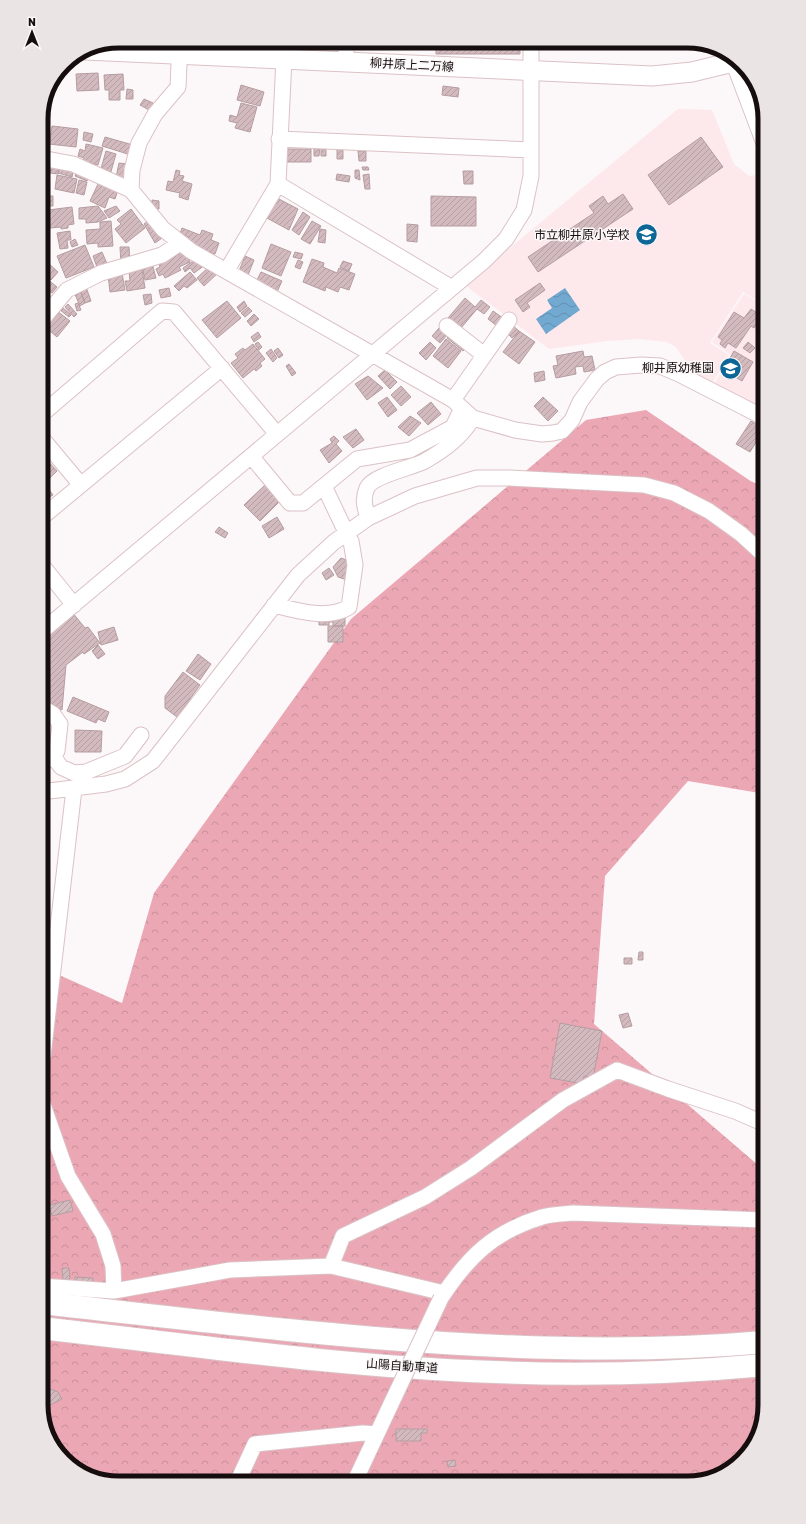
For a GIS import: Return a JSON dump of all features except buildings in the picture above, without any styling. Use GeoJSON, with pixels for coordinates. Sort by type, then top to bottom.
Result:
{"type":"FeatureCollection","features":[{"type":"Feature","properties":{"kind":"highway"},"geometry":{"type":"LineString","coordinates":[[48,1305],[326,1333],[495,1346],[622,1349],[758,1342]]}},
{"type":"Feature","properties":{"kind":"highway","name":"山陽自動車道"},"geometry":{"type":"LineString","coordinates":[[48,1329],[347,1362],[495,1372],[620,1373],[758,1365]]}},
{"type":"Feature","properties":{"kind":"main road","name":"柳井原上二万線"},"geometry":{"type":"LineString","coordinates":[[102,50],[180,48],[284,58],[346,62],[652,76],[692,72],[728,62]]}},
{"type":"Feature","properties":{"kind":"street"},"geometry":{"type":"LineString","coordinates":[[131,190],[132,170],[139,143],[155,114],[178,87],[180,48]]}},
{"type":"Feature","properties":{"kind":"street"},"geometry":{"type":"LineString","coordinates":[[346,48],[346,62]]}},
{"type":"Feature","properties":{"kind":"street"},"geometry":{"type":"LineString","coordinates":[[48,626],[371,354],[484,262],[506,239],[524,210],[531,176],[531,48]]}},
{"type":"Feature","properties":{"kind":"street"},"geometry":{"type":"LineString","coordinates":[[227,270],[278,184],[284,58]]}},
{"type":"Feature","properties":{"kind":"street"},"geometry":{"type":"LineString","coordinates":[[737,69],[758,127]]}},
{"type":"Feature","properties":{"kind":"street"},"geometry":{"type":"LineString","coordinates":[[279,139],[531,150]]}},
{"type":"Feature","properties":{"kind":"street"},"geometry":{"type":"LineString","coordinates":[[48,159],[73,164],[131,190],[163,229],[191,251],[227,270],[457,404],[473,418],[515,430],[542,434],[562,430],[572,420],[580,402],[597,378],[616,367],[641,364],[660,366],[679,374],[758,414]]}},
{"type":"Feature","properties":{"kind":"street"},"geometry":{"type":"LineString","coordinates":[[278,184],[452,288]]}},
{"type":"Feature","properties":{"kind":"street"},"geometry":{"type":"LineString","coordinates":[[48,313],[67,290],[101,273],[162,255],[180,243]]}},
{"type":"Feature","properties":{"kind":"street"},"geometry":{"type":"LineString","coordinates":[[48,409],[162,311],[174,312],[277,434]]}},
{"type":"Feature","properties":{"kind":"street"},"geometry":{"type":"LineString","coordinates":[[251,456],[290,503],[303,503],[357,460],[410,450],[452,427],[457,404],[484,355],[508,320]]}},
{"type":"Feature","properties":{"kind":"street"},"geometry":{"type":"LineString","coordinates":[[447,326],[484,355]]}},
{"type":"Feature","properties":{"kind":"street"},"geometry":{"type":"LineString","coordinates":[[48,512],[222,368]]}},
{"type":"Feature","properties":{"kind":"street"},"geometry":{"type":"LineString","coordinates":[[368,518],[363,503],[367,487],[375,480],[424,461],[458,439],[473,418]]}},
{"type":"Feature","properties":{"kind":"street"},"geometry":{"type":"LineString","coordinates":[[48,445],[81,485]]}},
{"type":"Feature","properties":{"kind":"street"},"geometry":{"type":"LineString","coordinates":[[48,791],[74,789],[125,779],[153,761],[172,739],[298,575],[334,542],[368,518],[415,496],[477,478],[562,480],[644,485],[674,493],[708,511],[741,534],[758,550]]}},
{"type":"Feature","properties":{"kind":"street"},"geometry":{"type":"LineString","coordinates":[[324,486],[343,526]]}},
{"type":"Feature","properties":{"kind":"street"},"geometry":{"type":"LineString","coordinates":[[274,605],[316,613],[343,611],[349,607],[355,565],[350,541]]}},
{"type":"Feature","properties":{"kind":"street"},"geometry":{"type":"LineString","coordinates":[[48,573],[74,605]]}},
{"type":"Feature","properties":{"kind":"street"},"geometry":{"type":"LineString","coordinates":[[48,711],[53,714],[60,724],[57,751],[48,759]]}},
{"type":"Feature","properties":{"kind":"street"},"geometry":{"type":"LineString","coordinates":[[48,760],[74,773],[86,772],[125,756],[141,735]]}},
{"type":"Feature","properties":{"kind":"street"},"geometry":{"type":"LineString","coordinates":[[48,1013],[74,789]]}},
{"type":"Feature","properties":{"kind":"street"},"geometry":{"type":"LineString","coordinates":[[330,1266],[343,1236],[425,1197],[471,1168],[563,1100],[617,1070],[668,1089],[735,1110],[758,1121]]}},
{"type":"Feature","properties":{"kind":"street"},"geometry":{"type":"LineString","coordinates":[[48,1119],[68,1176],[103,1234],[113,1266],[114,1291]]}},
{"type":"Feature","properties":{"kind":"street"},"geometry":{"type":"LineString","coordinates":[[357,1476],[443,1295],[460,1269],[481,1247],[512,1229],[543,1217],[572,1213],[758,1220]]}},
{"type":"Feature","properties":{"kind":"street"},"geometry":{"type":"LineString","coordinates":[[48,1286],[114,1291],[230,1270],[330,1266],[443,1295]]}},
{"type":"Feature","properties":{"kind":"street"},"geometry":{"type":"LineString","coordinates":[[240,1476],[255,1444],[363,1433],[377,1434]]}},
{"type":"Feature","properties":{"kind":"shaded area","name":"市立柳井原小学校"},"geometry":{"type":"Polygon","coordinates":[[[678,109],[712,110],[734,164],[749,176],[758,175],[758,301],[743,292],[710,343],[729,355],[711,385],[696,377],[676,347],[667,342],[638,339],[607,341],[549,349],[465,285],[678,109]]]}},
{"type":"Feature","properties":{"kind":"shaded area"},"geometry":{"type":"Polygon","coordinates":[[[744,294],[758,302],[758,407],[713,386],[731,355],[712,342],[744,294]]]}},
{"type":"Feature","properties":{"kind":"green space"},"geometry":{"type":"Polygon","coordinates":[[[646,410],[752,482],[758,484],[758,793],[688,781],[605,876],[594,1024],[758,1165],[758,1405],[756,1423],[751,1436],[740,1452],[730,1461],[714,1471],[692,1476],[114,1476],[92,1471],[76,1461],[63,1448],[53,1432],[48,1410],[48,970],[122,1003],[154,893],[351,619],[586,420],[646,410]]]}},
{"type":"Feature","properties":{"kind":"water"},"geometry":{"type":"Polygon","coordinates":[[[565,288],[580,310],[546,334],[536,319],[552,308],[547,300],[565,288]]]}},
{"type":"Feature","properties":{"kind":"place","name":"市立柳井原小学校"},"geometry":{"type":"Point","coordinates":[646,235]}},
{"type":"Feature","properties":{"kind":"place","name":"柳井原幼稚園"},"geometry":{"type":"Point","coordinates":[730,368]}}]}
